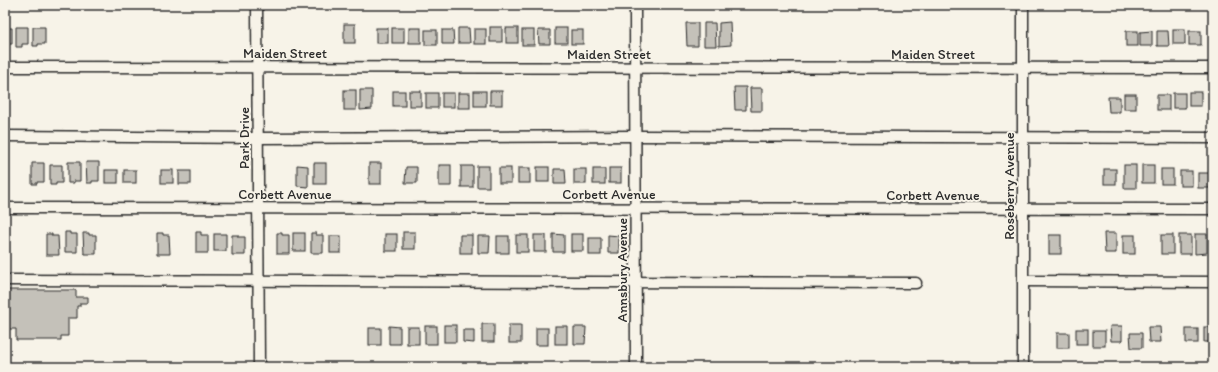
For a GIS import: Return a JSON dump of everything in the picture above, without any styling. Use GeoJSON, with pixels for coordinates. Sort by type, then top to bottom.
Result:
{"type":"FeatureCollection","features":[{"type":"Feature","properties":{"kind":"street","name":"Park Drive"},"geometry":{"type":"LineString","coordinates":[[257,5],[259,367]]}},
{"type":"Feature","properties":{"kind":"street","name":"Annsbury Avenue"},"geometry":{"type":"LineString","coordinates":[[635,5],[636,367]]}},
{"type":"Feature","properties":{"kind":"street","name":"Roseberry Avenue"},"geometry":{"type":"LineString","coordinates":[[1023,5],[1024,367]]}},
{"type":"Feature","properties":{"kind":"street","name":"Maiden Street"},"geometry":{"type":"LineString","coordinates":[[5,67],[1213,68]]}},
{"type":"Feature","properties":{"kind":"street"},"geometry":{"type":"LineString","coordinates":[[5,136],[258,138],[636,136],[1213,138]]}},
{"type":"Feature","properties":{"kind":"street","name":"Corbett Avenue"},"geometry":{"type":"LineString","coordinates":[[5,208],[1213,209]]}},
{"type":"Feature","properties":{"kind":"street"},"geometry":{"type":"LineString","coordinates":[[5,280],[916,283]]}},
{"type":"Feature","properties":{"kind":"street"},"geometry":{"type":"LineString","coordinates":[[1024,281],[1213,282]]}},
{"type":"Feature","properties":{"kind":"building"},"geometry":{"type":"Polygon","coordinates":[[[730,22],[731,45],[719,46],[719,23],[730,22]]]}},
{"type":"Feature","properties":{"kind":"building"},"geometry":{"type":"Polygon","coordinates":[[[686,23],[698,23],[698,46],[687,46],[686,23]]]}},
{"type":"Feature","properties":{"kind":"building"},"geometry":{"type":"Polygon","coordinates":[[[704,23],[715,23],[716,46],[704,46],[704,23]]]}},
{"type":"Feature","properties":{"kind":"building"},"geometry":{"type":"Polygon","coordinates":[[[344,24],[355,24],[355,43],[344,43],[344,24]]]}},
{"type":"Feature","properties":{"kind":"building"},"geometry":{"type":"Polygon","coordinates":[[[16,27],[28,27],[28,44],[22,44],[22,47],[16,47],[16,27]]]}},
{"type":"Feature","properties":{"kind":"building"},"geometry":{"type":"Polygon","coordinates":[[[33,27],[45,27],[45,44],[33,46],[33,27]]]}},
{"type":"Feature","properties":{"kind":"building"},"geometry":{"type":"Polygon","coordinates":[[[490,27],[502,27],[502,42],[490,42],[490,27]]]}},
{"type":"Feature","properties":{"kind":"building"},"geometry":{"type":"Polygon","coordinates":[[[5,28],[12,28],[12,44],[5,44],[5,28]]]}},
{"type":"Feature","properties":{"kind":"building"},"geometry":{"type":"Polygon","coordinates":[[[376,28],[388,28],[388,43],[376,43],[376,28]]]}},
{"type":"Feature","properties":{"kind":"building"},"geometry":{"type":"Polygon","coordinates":[[[392,28],[404,28],[404,43],[392,43],[392,28]]]}},
{"type":"Feature","properties":{"kind":"building"},"geometry":{"type":"Polygon","coordinates":[[[409,28],[421,28],[421,43],[409,43],[409,28]]]}},
{"type":"Feature","properties":{"kind":"building"},"geometry":{"type":"Polygon","coordinates":[[[458,28],[469,28],[470,43],[458,43],[458,28]]]}},
{"type":"Feature","properties":{"kind":"building"},"geometry":{"type":"Polygon","coordinates":[[[506,28],[518,28],[518,43],[506,43],[506,28]]]}},
{"type":"Feature","properties":{"kind":"building"},"geometry":{"type":"Polygon","coordinates":[[[555,28],[567,28],[567,43],[555,43],[555,28]]]}},
{"type":"Feature","properties":{"kind":"building"},"geometry":{"type":"Polygon","coordinates":[[[474,29],[486,29],[486,44],[474,44],[474,29]]]}},
{"type":"Feature","properties":{"kind":"building"},"geometry":{"type":"Polygon","coordinates":[[[1173,29],[1185,29],[1185,44],[1173,44],[1173,29]]]}},
{"type":"Feature","properties":{"kind":"building"},"geometry":{"type":"Polygon","coordinates":[[[425,30],[437,30],[437,45],[425,45],[425,30]]]}},
{"type":"Feature","properties":{"kind":"building"},"geometry":{"type":"Polygon","coordinates":[[[442,30],[453,30],[454,44],[442,44],[442,30]]]}},
{"type":"Feature","properties":{"kind":"building"},"geometry":{"type":"Polygon","coordinates":[[[522,30],[534,30],[534,45],[522,45],[522,30]]]}},
{"type":"Feature","properties":{"kind":"building"},"geometry":{"type":"Polygon","coordinates":[[[538,30],[550,30],[550,44],[539,44],[538,30]]]}},
{"type":"Feature","properties":{"kind":"building"},"geometry":{"type":"Polygon","coordinates":[[[571,30],[583,30],[583,44],[571,44],[571,30]]]}},
{"type":"Feature","properties":{"kind":"building"},"geometry":{"type":"Polygon","coordinates":[[[1126,31],[1138,31],[1138,46],[1126,46],[1126,31]]]}},
{"type":"Feature","properties":{"kind":"building"},"geometry":{"type":"Polygon","coordinates":[[[1152,31],[1152,46],[1140,46],[1140,32],[1152,31]]]}},
{"type":"Feature","properties":{"kind":"building"},"geometry":{"type":"Polygon","coordinates":[[[1157,31],[1168,31],[1169,46],[1157,46],[1157,31]]]}},
{"type":"Feature","properties":{"kind":"building"},"geometry":{"type":"Polygon","coordinates":[[[1189,31],[1201,31],[1201,45],[1189,45],[1189,31]]]}},
{"type":"Feature","properties":{"kind":"building"},"geometry":{"type":"Polygon","coordinates":[[[734,87],[746,87],[746,110],[735,110],[734,87]]]}},
{"type":"Feature","properties":{"kind":"building"},"geometry":{"type":"Polygon","coordinates":[[[750,88],[762,88],[762,111],[751,111],[750,88]]]}},
{"type":"Feature","properties":{"kind":"building"},"geometry":{"type":"Polygon","coordinates":[[[344,90],[356,90],[356,110],[344,110],[344,90]]]}},
{"type":"Feature","properties":{"kind":"building"},"geometry":{"type":"Polygon","coordinates":[[[360,90],[372,90],[372,109],[360,110],[360,90]]]}},
{"type":"Feature","properties":{"kind":"building"},"geometry":{"type":"Polygon","coordinates":[[[393,91],[405,91],[405,106],[393,106],[393,91]]]}},
{"type":"Feature","properties":{"kind":"building"},"geometry":{"type":"Polygon","coordinates":[[[409,91],[421,91],[421,106],[409,106],[409,91]]]}},
{"type":"Feature","properties":{"kind":"building"},"geometry":{"type":"Polygon","coordinates":[[[474,91],[486,91],[486,106],[474,106],[474,91]]]}},
{"type":"Feature","properties":{"kind":"building"},"geometry":{"type":"Polygon","coordinates":[[[490,91],[502,91],[502,105],[490,105],[490,91]]]}},
{"type":"Feature","properties":{"kind":"building"},"geometry":{"type":"Polygon","coordinates":[[[1189,92],[1201,92],[1201,106],[1189,106],[1189,92]]]}},
{"type":"Feature","properties":{"kind":"building"},"geometry":{"type":"Polygon","coordinates":[[[426,93],[438,93],[438,108],[426,108],[426,93]]]}},
{"type":"Feature","properties":{"kind":"building"},"geometry":{"type":"Polygon","coordinates":[[[442,93],[454,93],[454,107],[442,107],[442,93]]]}},
{"type":"Feature","properties":{"kind":"building"},"geometry":{"type":"Polygon","coordinates":[[[458,93],[470,93],[470,108],[458,108],[458,93]]]}},
{"type":"Feature","properties":{"kind":"building"},"geometry":{"type":"Polygon","coordinates":[[[1173,93],[1185,93],[1185,108],[1173,108],[1173,93]]]}},
{"type":"Feature","properties":{"kind":"building"},"geometry":{"type":"Polygon","coordinates":[[[1124,94],[1136,94],[1136,109],[1124,109],[1124,94]]]}},
{"type":"Feature","properties":{"kind":"building"},"geometry":{"type":"Polygon","coordinates":[[[1157,95],[1169,95],[1169,110],[1157,110],[1157,95]]]}},
{"type":"Feature","properties":{"kind":"building"},"geometry":{"type":"Polygon","coordinates":[[[1108,97],[1120,97],[1120,112],[1109,112],[1108,97]]]}},
{"type":"Feature","properties":{"kind":"building"},"geometry":{"type":"Polygon","coordinates":[[[68,162],[80,162],[80,181],[68,183],[68,162]]]}},
{"type":"Feature","properties":{"kind":"building"},"geometry":{"type":"Polygon","coordinates":[[[86,162],[99,162],[99,181],[87,183],[86,162]]]}},
{"type":"Feature","properties":{"kind":"building"},"geometry":{"type":"Polygon","coordinates":[[[32,163],[44,163],[44,182],[32,184],[32,163]]]}},
{"type":"Feature","properties":{"kind":"building"},"geometry":{"type":"Polygon","coordinates":[[[314,163],[326,163],[326,184],[314,184],[314,163]]]}},
{"type":"Feature","properties":{"kind":"building"},"geometry":{"type":"Polygon","coordinates":[[[369,163],[381,163],[381,184],[369,184],[369,163]]]}},
{"type":"Feature","properties":{"kind":"building"},"geometry":{"type":"Polygon","coordinates":[[[50,165],[62,165],[62,183],[50,185],[50,165]]]}},
{"type":"Feature","properties":{"kind":"building"},"geometry":{"type":"Polygon","coordinates":[[[297,165],[308,166],[308,187],[297,186],[297,165]]]}},
{"type":"Feature","properties":{"kind":"building"},"geometry":{"type":"Polygon","coordinates":[[[439,165],[451,165],[451,186],[439,186],[439,165]]]}},
{"type":"Feature","properties":{"kind":"building"},"geometry":{"type":"Polygon","coordinates":[[[1124,165],[1136,165],[1136,188],[1124,188],[1124,165]]]}},
{"type":"Feature","properties":{"kind":"building"},"geometry":{"type":"Polygon","coordinates":[[[1142,165],[1154,165],[1154,183],[1142,183],[1142,165]]]}},
{"type":"Feature","properties":{"kind":"building"},"geometry":{"type":"Polygon","coordinates":[[[461,166],[473,166],[473,187],[461,187],[461,166]]]}},
{"type":"Feature","properties":{"kind":"building"},"geometry":{"type":"Polygon","coordinates":[[[477,166],[489,166],[489,187],[477,187],[477,166]]]}},
{"type":"Feature","properties":{"kind":"building"},"geometry":{"type":"Polygon","coordinates":[[[406,167],[417,167],[417,183],[405,183],[406,167]]]}},
{"type":"Feature","properties":{"kind":"building"},"geometry":{"type":"Polygon","coordinates":[[[537,167],[549,167],[549,182],[537,182],[537,167]]]}},
{"type":"Feature","properties":{"kind":"building"},"geometry":{"type":"Polygon","coordinates":[[[499,168],[511,168],[511,183],[499,183],[499,168]]]}},
{"type":"Feature","properties":{"kind":"building"},"geometry":{"type":"Polygon","coordinates":[[[518,168],[530,168],[530,183],[518,183],[518,168]]]}},
{"type":"Feature","properties":{"kind":"building"},"geometry":{"type":"Polygon","coordinates":[[[609,168],[621,168],[621,183],[609,183],[609,168]]]}},
{"type":"Feature","properties":{"kind":"building"},"geometry":{"type":"Polygon","coordinates":[[[554,169],[565,169],[566,184],[554,184],[554,169]]]}},
{"type":"Feature","properties":{"kind":"building"},"geometry":{"type":"Polygon","coordinates":[[[574,169],[586,169],[586,184],[574,184],[574,169]]]}},
{"type":"Feature","properties":{"kind":"building"},"geometry":{"type":"Polygon","coordinates":[[[593,169],[605,169],[605,184],[593,184],[593,169]]]}},
{"type":"Feature","properties":{"kind":"building"},"geometry":{"type":"Polygon","coordinates":[[[1104,169],[1116,169],[1116,184],[1104,184],[1104,169]]]}},
{"type":"Feature","properties":{"kind":"building"},"geometry":{"type":"Polygon","coordinates":[[[1161,169],[1173,169],[1173,184],[1161,184],[1161,169]]]}},
{"type":"Feature","properties":{"kind":"building"},"geometry":{"type":"Polygon","coordinates":[[[105,170],[118,170],[118,183],[105,183],[105,170]]]}},
{"type":"Feature","properties":{"kind":"building"},"geometry":{"type":"Polygon","coordinates":[[[124,170],[136,170],[136,183],[124,183],[124,170]]]}},
{"type":"Feature","properties":{"kind":"building"},"geometry":{"type":"Polygon","coordinates":[[[161,170],[173,170],[173,183],[161,183],[161,170]]]}},
{"type":"Feature","properties":{"kind":"building"},"geometry":{"type":"Polygon","coordinates":[[[179,171],[191,171],[191,184],[179,184],[179,171]]]}},
{"type":"Feature","properties":{"kind":"building"},"geometry":{"type":"Polygon","coordinates":[[[1180,171],[1192,171],[1192,186],[1180,186],[1180,171]]]}},
{"type":"Feature","properties":{"kind":"building"},"geometry":{"type":"Polygon","coordinates":[[[1198,173],[1210,173],[1210,188],[1198,188],[1198,173]]]}},
{"type":"Feature","properties":{"kind":"building"},"geometry":{"type":"Polygon","coordinates":[[[65,232],[77,234],[77,252],[65,252],[65,232]]]}},
{"type":"Feature","properties":{"kind":"building"},"geometry":{"type":"Polygon","coordinates":[[[196,232],[201,232],[201,235],[208,235],[208,253],[196,253],[196,232]]]}},
{"type":"Feature","properties":{"kind":"building"},"geometry":{"type":"Polygon","coordinates":[[[403,232],[415,232],[415,249],[403,249],[403,232]]]}},
{"type":"Feature","properties":{"kind":"building"},"geometry":{"type":"Polygon","coordinates":[[[83,233],[96,235],[96,254],[84,254],[83,233]]]}},
{"type":"Feature","properties":{"kind":"building"},"geometry":{"type":"Polygon","coordinates":[[[157,233],[169,235],[170,254],[157,254],[157,233]]]}},
{"type":"Feature","properties":{"kind":"building"},"geometry":{"type":"Polygon","coordinates":[[[277,233],[289,235],[289,254],[277,254],[277,233]]]}},
{"type":"Feature","properties":{"kind":"building"},"geometry":{"type":"Polygon","coordinates":[[[293,233],[305,233],[305,251],[293,251],[293,233]]]}},
{"type":"Feature","properties":{"kind":"building"},"geometry":{"type":"Polygon","coordinates":[[[311,233],[323,235],[323,253],[311,253],[311,233]]]}},
{"type":"Feature","properties":{"kind":"building"},"geometry":{"type":"Polygon","coordinates":[[[1104,233],[1116,233],[1116,253],[1105,253],[1104,233]]]}},
{"type":"Feature","properties":{"kind":"building"},"geometry":{"type":"Polygon","coordinates":[[[46,234],[58,236],[59,255],[46,255],[46,234]]]}},
{"type":"Feature","properties":{"kind":"building"},"geometry":{"type":"Polygon","coordinates":[[[214,234],[226,234],[226,251],[214,251],[214,234]]]}},
{"type":"Feature","properties":{"kind":"building"},"geometry":{"type":"Polygon","coordinates":[[[385,234],[397,234],[397,251],[385,251],[385,234]]]}},
{"type":"Feature","properties":{"kind":"building"},"geometry":{"type":"Polygon","coordinates":[[[553,234],[564,235],[564,252],[553,252],[553,234]]]}},
{"type":"Feature","properties":{"kind":"building"},"geometry":{"type":"Polygon","coordinates":[[[571,234],[583,234],[583,251],[571,251],[571,234]]]}},
{"type":"Feature","properties":{"kind":"building"},"geometry":{"type":"Polygon","coordinates":[[[1195,234],[1207,234],[1207,253],[1195,254],[1195,234]]]}},
{"type":"Feature","properties":{"kind":"building"},"geometry":{"type":"Polygon","coordinates":[[[232,235],[245,237],[245,255],[232,255],[232,235]]]}},
{"type":"Feature","properties":{"kind":"building"},"geometry":{"type":"Polygon","coordinates":[[[460,235],[472,235],[472,253],[460,253],[460,235]]]}},
{"type":"Feature","properties":{"kind":"building"},"geometry":{"type":"Polygon","coordinates":[[[516,235],[528,235],[528,252],[516,252],[516,235]]]}},
{"type":"Feature","properties":{"kind":"building"},"geometry":{"type":"Polygon","coordinates":[[[534,235],[546,235],[546,252],[534,252],[534,235]]]}},
{"type":"Feature","properties":{"kind":"building"},"geometry":{"type":"Polygon","coordinates":[[[608,235],[619,236],[619,253],[608,253],[608,235]]]}},
{"type":"Feature","properties":{"kind":"building"},"geometry":{"type":"Polygon","coordinates":[[[1049,235],[1061,235],[1061,254],[1049,254],[1049,235]]]}},
{"type":"Feature","properties":{"kind":"building"},"geometry":{"type":"Polygon","coordinates":[[[1123,235],[1135,235],[1135,254],[1123,254],[1123,235]]]}},
{"type":"Feature","properties":{"kind":"building"},"geometry":{"type":"Polygon","coordinates":[[[1161,235],[1173,235],[1173,254],[1161,254],[1161,235]]]}},
{"type":"Feature","properties":{"kind":"building"},"geometry":{"type":"Polygon","coordinates":[[[1179,235],[1191,235],[1191,254],[1179,254],[1179,235]]]}},
{"type":"Feature","properties":{"kind":"building"},"geometry":{"type":"Polygon","coordinates":[[[330,236],[341,236],[341,253],[330,253],[330,236]]]}},
{"type":"Feature","properties":{"kind":"building"},"geometry":{"type":"Polygon","coordinates":[[[478,236],[490,236],[489,253],[478,253],[478,236]]]}},
{"type":"Feature","properties":{"kind":"building"},"geometry":{"type":"Polygon","coordinates":[[[497,236],[509,236],[509,253],[497,253],[497,236]]]}},
{"type":"Feature","properties":{"kind":"building"},"geometry":{"type":"Polygon","coordinates":[[[589,238],[601,238],[601,255],[589,255],[589,238]]]}},
{"type":"Feature","properties":{"kind":"building"},"geometry":{"type":"Polygon","coordinates":[[[5,290],[76,290],[76,297],[88,297],[88,303],[80,303],[80,306],[77,306],[77,318],[68,318],[68,336],[61,336],[61,340],[16,340],[16,329],[5,328],[5,290]]]}},
{"type":"Feature","properties":{"kind":"building"},"geometry":{"type":"Polygon","coordinates":[[[482,324],[494,324],[494,342],[482,342],[482,324]]]}},
{"type":"Feature","properties":{"kind":"building"},"geometry":{"type":"Polygon","coordinates":[[[444,325],[456,325],[456,342],[444,342],[444,325]]]}},
{"type":"Feature","properties":{"kind":"building"},"geometry":{"type":"Polygon","coordinates":[[[509,325],[521,325],[521,343],[509,343],[509,325]]]}},
{"type":"Feature","properties":{"kind":"building"},"geometry":{"type":"Polygon","coordinates":[[[389,326],[400,327],[400,344],[389,344],[389,326]]]}},
{"type":"Feature","properties":{"kind":"building"},"geometry":{"type":"Polygon","coordinates":[[[425,326],[437,326],[437,344],[425,344],[425,326]]]}},
{"type":"Feature","properties":{"kind":"building"},"geometry":{"type":"Polygon","coordinates":[[[555,326],[567,326],[567,344],[555,344],[555,326]]]}},
{"type":"Feature","properties":{"kind":"building"},"geometry":{"type":"Polygon","coordinates":[[[1110,326],[1122,326],[1122,341],[1111,341],[1110,326]]]}},
{"type":"Feature","properties":{"kind":"building"},"geometry":{"type":"Polygon","coordinates":[[[407,327],[419,327],[419,344],[407,344],[407,327]]]}},
{"type":"Feature","properties":{"kind":"building"},"geometry":{"type":"Polygon","coordinates":[[[574,327],[586,327],[585,344],[574,344],[574,327]]]}},
{"type":"Feature","properties":{"kind":"building"},"geometry":{"type":"Polygon","coordinates":[[[1148,327],[1160,327],[1161,342],[1149,342],[1148,327]]]}},
{"type":"Feature","properties":{"kind":"building"},"geometry":{"type":"Polygon","coordinates":[[[1204,327],[1213,327],[1213,342],[1204,342],[1204,327]]]}},
{"type":"Feature","properties":{"kind":"building"},"geometry":{"type":"Polygon","coordinates":[[[369,328],[381,328],[381,345],[369,345],[369,328]]]}},
{"type":"Feature","properties":{"kind":"building"},"geometry":{"type":"Polygon","coordinates":[[[536,328],[548,328],[548,345],[536,345],[536,328]]]}},
{"type":"Feature","properties":{"kind":"building"},"geometry":{"type":"Polygon","coordinates":[[[1076,329],[1088,329],[1088,344],[1076,344],[1076,329]]]}},
{"type":"Feature","properties":{"kind":"building"},"geometry":{"type":"Polygon","coordinates":[[[1186,329],[1198,329],[1198,343],[1186,343],[1186,329]]]}},
{"type":"Feature","properties":{"kind":"building"},"geometry":{"type":"Polygon","coordinates":[[[463,330],[474,330],[474,343],[463,342],[463,330]]]}},
{"type":"Feature","properties":{"kind":"building"},"geometry":{"type":"Polygon","coordinates":[[[1093,331],[1105,331],[1105,346],[1093,346],[1093,331]]]}},
{"type":"Feature","properties":{"kind":"building"},"geometry":{"type":"Polygon","coordinates":[[[1057,333],[1069,333],[1069,348],[1057,348],[1057,333]]]}},
{"type":"Feature","properties":{"kind":"building"},"geometry":{"type":"Polygon","coordinates":[[[1130,333],[1142,333],[1142,348],[1131,348],[1130,333]]]}}]}
